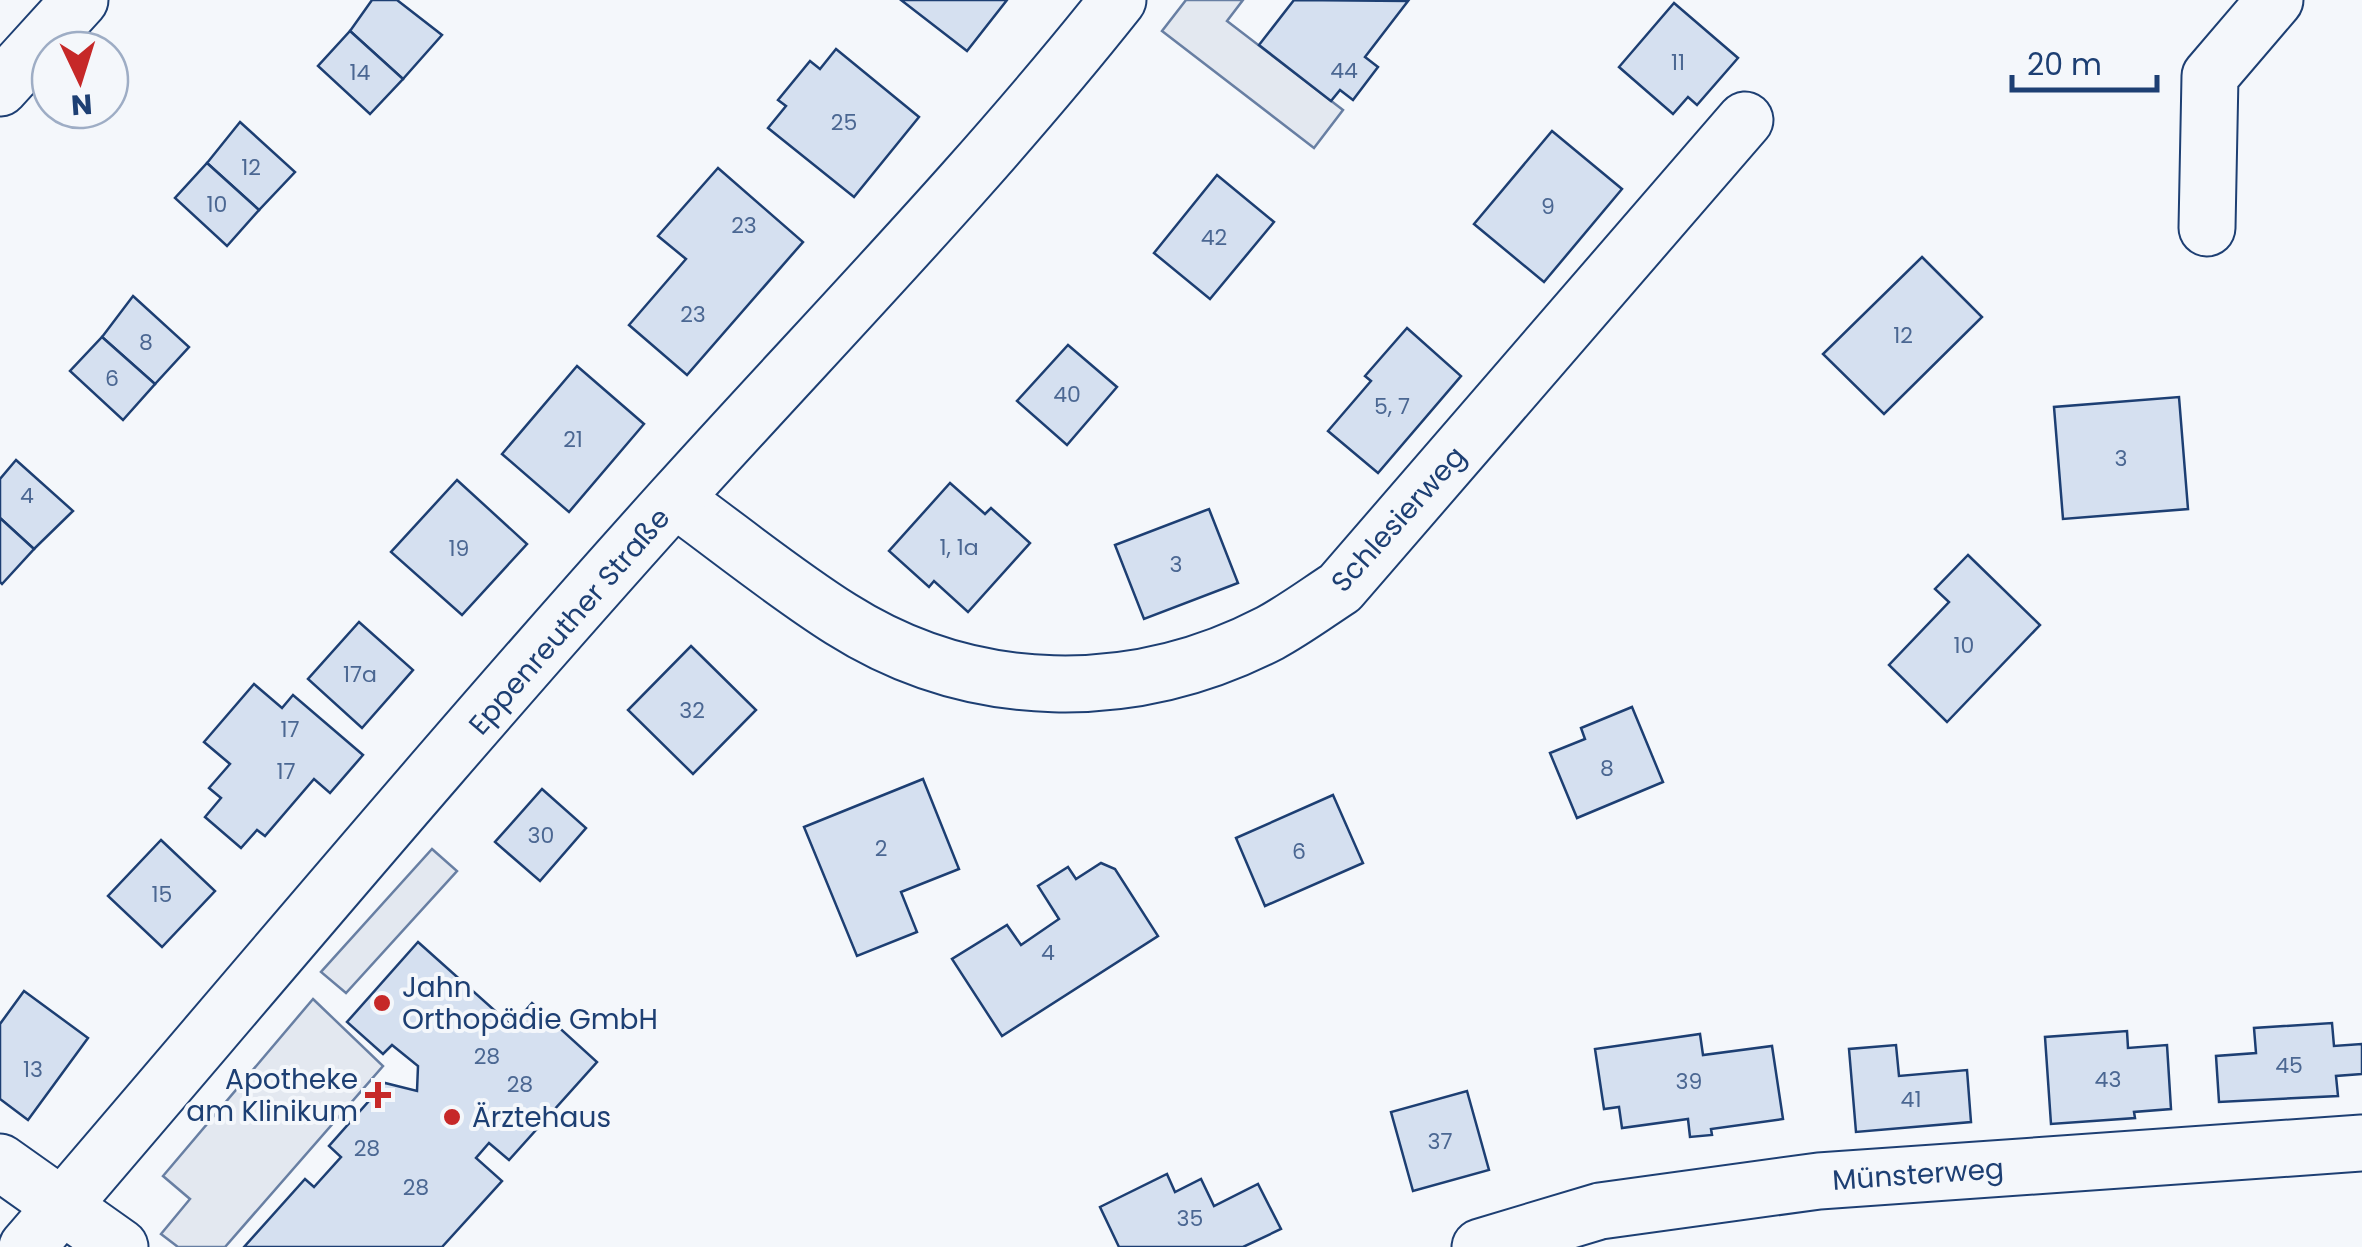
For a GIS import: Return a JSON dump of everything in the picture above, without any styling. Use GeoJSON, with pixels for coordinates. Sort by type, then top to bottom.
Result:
{"type":"FeatureCollection","features":[{"type":"Feature","properties":{"kind":"street"},"geometry":{"type":"LineString","coordinates":[[0,88],[80,0]]}},
{"type":"Feature","properties":{"kind":"street","name":"Eppenreuther Straße"},"geometry":{"type":"LineString","coordinates":[[44,1227],[675,499],[844,316],[1064,67],[1118,0]]}},
{"type":"Feature","properties":{"kind":"street"},"geometry":{"type":"LineString","coordinates":[[2207,228],[2210,76],[2275,0]]}},
{"type":"Feature","properties":{"kind":"street","name":"Schlesierweg"},"geometry":{"type":"LineString","coordinates":[[675,499],[844,621],[936,665],[1013,684],[1080,686],[1168,672],[1269,634],[1340,588],[1744,120]]}},
{"type":"Feature","properties":{"kind":"street","name":"Münsterweg"},"geometry":{"type":"LineString","coordinates":[[1480,1247],[1604,1229],[1819,1181],[2362,1142]]}},
{"type":"Feature","properties":{"kind":"street"},"geometry":{"type":"LineString","coordinates":[[0,1162],[44,1227],[120,1247]]}},
{"type":"Feature","properties":{"kind":"shaded area"},"geometry":{"type":"Polygon","coordinates":[[[1186,0],[1243,0],[1227,21],[1343,110],[1314,148],[1162,31],[1186,0]]]}},
{"type":"Feature","properties":{"kind":"shaded area"},"geometry":{"type":"Polygon","coordinates":[[[432,849],[457,871],[346,993],[321,972],[432,849]]]}},
{"type":"Feature","properties":{"kind":"shaded area"},"geometry":{"type":"Polygon","coordinates":[[[313,999],[383,1066],[225,1247],[178,1247],[161,1234],[190,1199],[163,1176],[313,999]]]}},
{"type":"Feature","properties":{"kind":"building"},"geometry":{"type":"Polygon","coordinates":[[[372,0],[397,0],[442,35],[403,79],[350,31],[372,0]]]}},
{"type":"Feature","properties":{"kind":"building"},"geometry":{"type":"Polygon","coordinates":[[[901,0],[1007,0],[967,51],[901,0]]]}},
{"type":"Feature","properties":{"kind":"building"},"geometry":{"type":"Polygon","coordinates":[[[1294,0],[1408,1],[1365,57],[1378,67],[1353,100],[1340,90],[1331,101],[1259,45],[1294,0]]]}},
{"type":"Feature","properties":{"kind":"building"},"geometry":{"type":"Polygon","coordinates":[[[1674,3],[1738,58],[1697,105],[1688,97],[1673,114],[1619,67],[1674,3]]]}},
{"type":"Feature","properties":{"kind":"building"},"geometry":{"type":"Polygon","coordinates":[[[350,31],[403,79],[370,114],[318,66],[350,31]]]}},
{"type":"Feature","properties":{"kind":"building"},"geometry":{"type":"Polygon","coordinates":[[[836,49],[919,117],[854,197],[768,128],[786,106],[778,100],[810,61],[820,69],[836,49]]]}},
{"type":"Feature","properties":{"kind":"building"},"geometry":{"type":"Polygon","coordinates":[[[240,122],[295,172],[259,210],[207,163],[240,122]]]}},
{"type":"Feature","properties":{"kind":"building"},"geometry":{"type":"Polygon","coordinates":[[[1552,131],[1622,189],[1544,282],[1474,224],[1552,131]]]}},
{"type":"Feature","properties":{"kind":"building"},"geometry":{"type":"Polygon","coordinates":[[[207,163],[259,210],[227,246],[175,198],[207,163]]]}},
{"type":"Feature","properties":{"kind":"building"},"geometry":{"type":"Polygon","coordinates":[[[718,168],[803,242],[687,375],[629,325],[686,259],[658,236],[718,168]]]}},
{"type":"Feature","properties":{"kind":"building"},"geometry":{"type":"Polygon","coordinates":[[[1217,175],[1274,222],[1210,299],[1154,253],[1217,175]]]}},
{"type":"Feature","properties":{"kind":"building"},"geometry":{"type":"Polygon","coordinates":[[[1922,257],[1982,317],[1884,414],[1823,354],[1922,257]]]}},
{"type":"Feature","properties":{"kind":"building"},"geometry":{"type":"Polygon","coordinates":[[[133,296],[189,347],[155,384],[102,337],[133,296]]]}},
{"type":"Feature","properties":{"kind":"building"},"geometry":{"type":"Polygon","coordinates":[[[1407,328],[1461,376],[1378,473],[1328,431],[1371,381],[1365,376],[1407,328]]]}},
{"type":"Feature","properties":{"kind":"building"},"geometry":{"type":"Polygon","coordinates":[[[102,337],[155,384],[123,420],[70,371],[102,337]]]}},
{"type":"Feature","properties":{"kind":"building"},"geometry":{"type":"Polygon","coordinates":[[[1068,345],[1117,387],[1067,445],[1017,401],[1068,345]]]}},
{"type":"Feature","properties":{"kind":"building"},"geometry":{"type":"Polygon","coordinates":[[[577,366],[644,424],[569,512],[502,454],[577,366]]]}},
{"type":"Feature","properties":{"kind":"building"},"geometry":{"type":"Polygon","coordinates":[[[2179,397],[2188,509],[2063,519],[2054,407],[2179,397]]]}},
{"type":"Feature","properties":{"kind":"building"},"geometry":{"type":"Polygon","coordinates":[[[16,460],[73,511],[34,549],[0,518],[0,479],[16,460]]]}},
{"type":"Feature","properties":{"kind":"building"},"geometry":{"type":"Polygon","coordinates":[[[457,480],[527,544],[462,615],[391,552],[457,480]]]}},
{"type":"Feature","properties":{"kind":"building"},"geometry":{"type":"Polygon","coordinates":[[[950,483],[985,514],[991,508],[1030,543],[968,612],[934,581],[929,587],[889,551],[950,483]]]}},
{"type":"Feature","properties":{"kind":"building"},"geometry":{"type":"Polygon","coordinates":[[[1209,509],[1238,583],[1144,619],[1115,545],[1209,509]]]}},
{"type":"Feature","properties":{"kind":"building"},"geometry":{"type":"Polygon","coordinates":[[[0,518],[34,549],[2,584],[0,582],[0,518]]]}},
{"type":"Feature","properties":{"kind":"building"},"geometry":{"type":"Polygon","coordinates":[[[1968,555],[2040,625],[1947,722],[1889,665],[1949,602],[1935,589],[1968,555]]]}},
{"type":"Feature","properties":{"kind":"building"},"geometry":{"type":"Polygon","coordinates":[[[359,622],[413,670],[362,728],[308,679],[359,622]]]}},
{"type":"Feature","properties":{"kind":"building"},"geometry":{"type":"Polygon","coordinates":[[[691,646],[756,710],[693,774],[628,710],[691,646]]]}},
{"type":"Feature","properties":{"kind":"building"},"geometry":{"type":"Polygon","coordinates":[[[254,684],[282,708],[293,695],[363,755],[330,793],[314,779],[265,836],[257,830],[241,848],[205,817],[221,798],[209,788],[230,764],[204,742],[254,684]]]}},
{"type":"Feature","properties":{"kind":"building"},"geometry":{"type":"Polygon","coordinates":[[[1632,707],[1663,782],[1577,818],[1550,753],[1585,739],[1581,728],[1632,707]]]}},
{"type":"Feature","properties":{"kind":"building"},"geometry":{"type":"Polygon","coordinates":[[[923,779],[959,869],[901,892],[917,932],[857,956],[804,827],[923,779]]]}},
{"type":"Feature","properties":{"kind":"building"},"geometry":{"type":"Polygon","coordinates":[[[542,789],[586,828],[540,881],[495,842],[542,789]]]}},
{"type":"Feature","properties":{"kind":"building"},"geometry":{"type":"Polygon","coordinates":[[[1333,795],[1363,863],[1265,906],[1236,838],[1333,795]]]}},
{"type":"Feature","properties":{"kind":"building"},"geometry":{"type":"Polygon","coordinates":[[[161,840],[215,891],[162,947],[108,896],[161,840]]]}},
{"type":"Feature","properties":{"kind":"building"},"geometry":{"type":"Polygon","coordinates":[[[1101,863],[1115,869],[1158,936],[1002,1036],[952,959],[1007,925],[1021,945],[1059,919],[1038,886],[1068,867],[1076,879],[1101,863]]]}},
{"type":"Feature","properties":{"kind":"building","name":"Ärztehaus"},"geometry":{"type":"Polygon","coordinates":[[[418,942],[512,1026],[532,1003],[597,1062],[509,1160],[489,1143],[476,1158],[502,1181],[442,1247],[244,1247],[305,1179],[314,1187],[341,1157],[329,1146],[385,1083],[417,1091],[418,1066],[392,1045],[383,1054],[347,1022],[418,942]]]}},
{"type":"Feature","properties":{"kind":"building"},"geometry":{"type":"Polygon","coordinates":[[[24,991],[88,1038],[28,1120],[0,1099],[0,1024],[24,991]]]}},
{"type":"Feature","properties":{"kind":"building"},"geometry":{"type":"Polygon","coordinates":[[[2332,1023],[2334,1046],[2362,1044],[2362,1074],[2336,1076],[2338,1096],[2219,1102],[2216,1056],[2256,1053],[2254,1028],[2332,1023]]]}},
{"type":"Feature","properties":{"kind":"building"},"geometry":{"type":"Polygon","coordinates":[[[2127,1031],[2128,1048],[2167,1045],[2171,1109],[2134,1112],[2135,1118],[2051,1124],[2045,1037],[2127,1031]]]}},
{"type":"Feature","properties":{"kind":"building"},"geometry":{"type":"Polygon","coordinates":[[[1700,1034],[1703,1055],[1772,1046],[1783,1119],[1711,1129],[1712,1135],[1690,1137],[1688,1119],[1622,1128],[1619,1107],[1604,1109],[1595,1049],[1700,1034]]]}},
{"type":"Feature","properties":{"kind":"building"},"geometry":{"type":"Polygon","coordinates":[[[1896,1045],[1899,1076],[1967,1070],[1971,1122],[1856,1132],[1849,1049],[1896,1045]]]}},
{"type":"Feature","properties":{"kind":"building"},"geometry":{"type":"Polygon","coordinates":[[[1467,1091],[1489,1170],[1413,1191],[1391,1112],[1467,1091]]]}},
{"type":"Feature","properties":{"kind":"building"},"geometry":{"type":"Polygon","coordinates":[[[1167,1174],[1175,1192],[1201,1179],[1214,1206],[1258,1184],[1281,1229],[1243,1247],[1119,1247],[1100,1207],[1167,1174]]]}},
{"type":"Feature","properties":{"kind":"place","name":"Jahn Orthopädie GmbH"},"geometry":{"type":"Point","coordinates":[382,1003]}},
{"type":"Feature","properties":{"kind":"place","name":"Apotheke am Klinikum"},"geometry":{"type":"Point","coordinates":[378,1095]}},
{"type":"Feature","properties":{"kind":"place","name":"Ärztehaus"},"geometry":{"type":"Point","coordinates":[452,1117]}}]}
